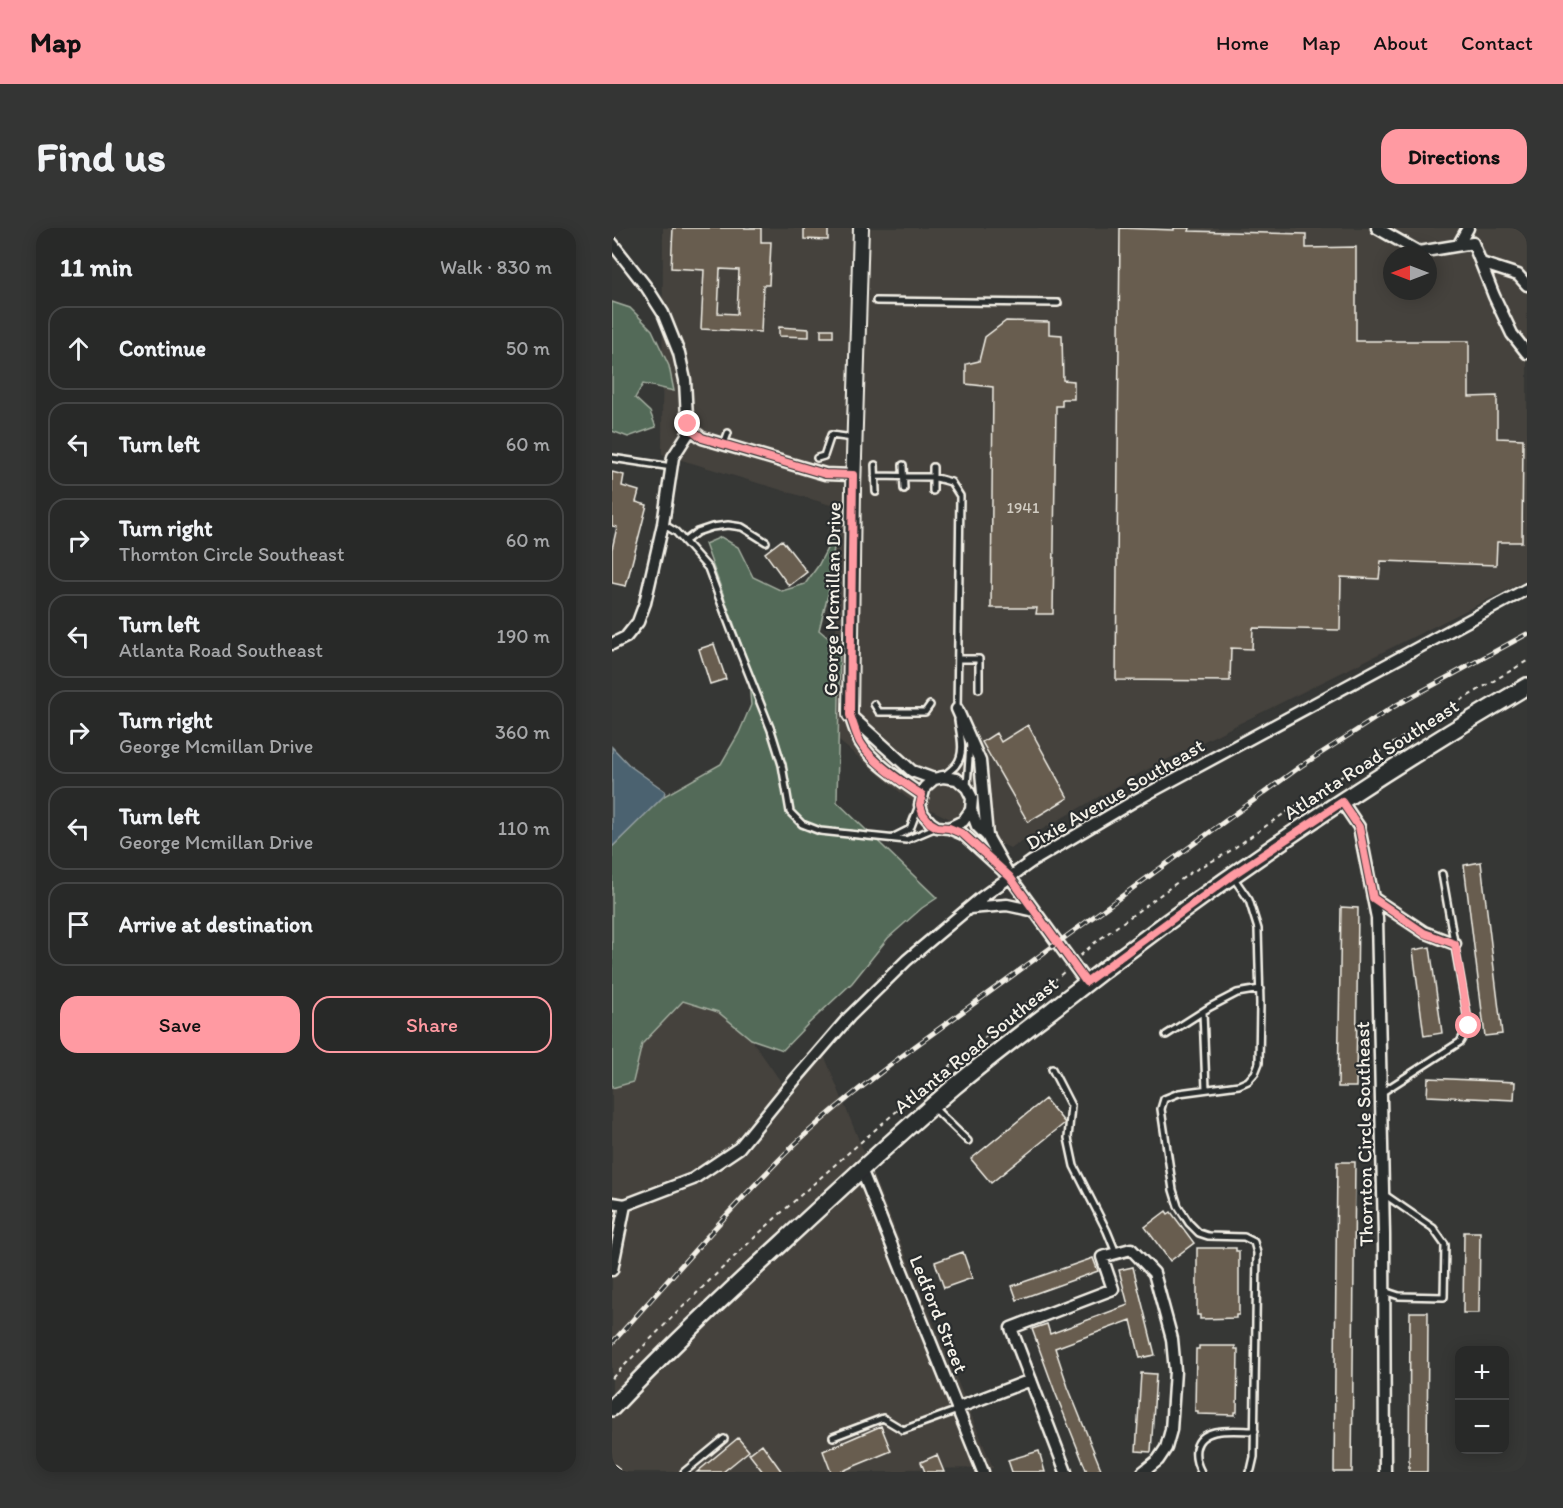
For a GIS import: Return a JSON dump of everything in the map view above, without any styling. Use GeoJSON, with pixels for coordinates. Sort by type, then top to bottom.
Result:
{"type":"FeatureCollection","features":[{"type":"Feature","properties":{"kind":"main road","name":"Atlanta Road Southeast"},"geometry":{"type":"LineString","coordinates":[[612,1408],[718,1302],[861,1169],[956,1086],[1086,982],[1232,876],[1342,802],[1408,758],[1527,686]]}},
{"type":"Feature","properties":{"kind":"street"},"geometry":{"type":"LineString","coordinates":[[853,475],[861,228]]}},
{"type":"Feature","properties":{"kind":"street"},"geometry":{"type":"LineString","coordinates":[[1377,228],[1419,252],[1473,243],[1512,334],[1527,353]]}},
{"type":"Feature","properties":{"kind":"street"},"geometry":{"type":"LineString","coordinates":[[1459,244],[1468,228]]}},
{"type":"Feature","properties":{"kind":"street"},"geometry":{"type":"LineString","coordinates":[[612,243],[663,313],[680,353],[685,380],[687,418],[691,429],[673,457],[663,524],[645,603],[638,622],[626,637],[612,644]]}},
{"type":"Feature","properties":{"kind":"street"},"geometry":{"type":"LineString","coordinates":[[1481,263],[1518,275],[1527,285]]}},
{"type":"Feature","properties":{"kind":"street","name":"George Mcmillan Drive"},"geometry":{"type":"LineString","coordinates":[[691,429],[702,438],[825,474],[853,475],[850,715],[860,741],[868,753],[921,800],[923,814],[930,823],[937,827]]}},
{"type":"Feature","properties":{"kind":"street","name":"Dixie Avenue Southeast"},"geometry":{"type":"LineString","coordinates":[[625,1204],[693,1179],[739,1148],[849,1017],[907,960],[982,897],[1010,877],[1052,849],[1134,801],[1527,589]]}},
{"type":"Feature","properties":{"kind":"street"},"geometry":{"type":"LineString","coordinates":[[957,709],[980,761],[987,836]]}},
{"type":"Feature","properties":{"kind":"street","name":"George Mcmillan Drive"},"geometry":{"type":"LineString","coordinates":[[850,715],[912,771],[939,778],[957,779],[967,788]]}},
{"type":"Feature","properties":{"kind":"street"},"geometry":{"type":"LineString","coordinates":[[921,800],[925,787],[939,778]]}},
{"type":"Feature","properties":{"kind":"street"},"geometry":{"type":"LineString","coordinates":[[967,788],[972,798],[971,810],[977,826],[987,836],[1010,877],[1086,982]]}},
{"type":"Feature","properties":{"kind":"street","name":"Thornton Circle Southeast"},"geometry":{"type":"LineString","coordinates":[[1342,802],[1359,827],[1377,918],[1383,1194],[1385,1472]]}},
{"type":"Feature","properties":{"kind":"street"},"geometry":{"type":"LineString","coordinates":[[949,828],[963,821],[971,810]]}},
{"type":"Feature","properties":{"kind":"street"},"geometry":{"type":"LineString","coordinates":[[937,827],[949,828],[963,834],[1010,877]]}},
{"type":"Feature","properties":{"kind":"street"},"geometry":{"type":"LineString","coordinates":[[1373,898],[1424,933],[1455,944]]}},
{"type":"Feature","properties":{"kind":"street"},"geometry":{"type":"LineString","coordinates":[[969,908],[1007,905],[1035,911]]}},
{"type":"Feature","properties":{"kind":"street","name":"Ledford Street"},"geometry":{"type":"LineString","coordinates":[[861,1169],[983,1472]]}},
{"type":"Feature","properties":{"kind":"street"},"geometry":{"type":"LineString","coordinates":[[612,1203],[625,1204],[612,1270]]}},
{"type":"Feature","properties":{"kind":"street"},"geometry":{"type":"LineString","coordinates":[[1066,1472],[1011,1328],[1113,1289],[1102,1257],[1131,1249],[1154,1273],[1172,1339],[1175,1371],[1171,1430],[1166,1448],[1158,1460],[1143,1472]]}},
{"type":"Feature","properties":{"kind":"street"},"geometry":{"type":"LineString","coordinates":[[958,1409],[1031,1380]]}},
{"type":"Feature","properties":{"kind":"lane"},"geometry":{"type":"LineString","coordinates":[[876,301],[1058,303]]}},
{"type":"Feature","properties":{"kind":"lane"},"geometry":{"type":"LineString","coordinates":[[724,444],[728,433]]}},
{"type":"Feature","properties":{"kind":"lane"},"geometry":{"type":"LineString","coordinates":[[817,458],[824,456],[831,435],[855,438]]}},
{"type":"Feature","properties":{"kind":"lane"},"geometry":{"type":"LineString","coordinates":[[612,458],[672,467]]}},
{"type":"Feature","properties":{"kind":"lane"},"geometry":{"type":"LineString","coordinates":[[875,465],[876,492]]}},
{"type":"Feature","properties":{"kind":"lane"},"geometry":{"type":"LineString","coordinates":[[903,465],[904,489]]}},
{"type":"Feature","properties":{"kind":"lane"},"geometry":{"type":"LineString","coordinates":[[933,467],[933,491]]}},
{"type":"Feature","properties":{"kind":"lane"},"geometry":{"type":"LineString","coordinates":[[875,476],[933,477],[951,482],[960,496],[957,709],[962,745],[961,757],[956,765],[939,778]]}},
{"type":"Feature","properties":{"kind":"lane"},"geometry":{"type":"LineString","coordinates":[[663,524],[676,532],[708,568],[771,730],[782,765],[790,812],[802,824],[820,831],[906,840],[937,827]]}},
{"type":"Feature","properties":{"kind":"lane"},"geometry":{"type":"LineString","coordinates":[[685,541],[697,532],[728,525],[742,527],[765,542]]}},
{"type":"Feature","properties":{"kind":"lane"},"geometry":{"type":"LineString","coordinates":[[958,659],[979,659],[979,689]]}},
{"type":"Feature","properties":{"kind":"lane"},"geometry":{"type":"LineString","coordinates":[[874,704],[879,712],[902,713],[926,712],[930,705]]}},
{"type":"Feature","properties":{"kind":"lane"},"geometry":{"type":"LineString","coordinates":[[967,788],[970,740]]}},
{"type":"Feature","properties":{"kind":"lane"},"geometry":{"type":"LineString","coordinates":[[820,831],[896,837],[910,829],[921,800]]}},
{"type":"Feature","properties":{"kind":"lane"},"geometry":{"type":"LineString","coordinates":[[1381,1093],[1460,1042],[1469,1026],[1442,874]]}},
{"type":"Feature","properties":{"kind":"lane"},"geometry":{"type":"LineString","coordinates":[[1232,876],[1249,900],[1258,929],[1259,1063],[1255,1074],[1248,1081],[1239,1085],[1179,1093],[1164,1099],[1161,1109],[1173,1190],[1178,1206],[1189,1223],[1199,1233],[1208,1236],[1244,1238],[1254,1242],[1257,1253],[1255,1431],[1254,1457],[1249,1472]]}},
{"type":"Feature","properties":{"kind":"lane"},"geometry":{"type":"LineString","coordinates":[[1166,1035],[1237,993],[1260,989]]}},
{"type":"Feature","properties":{"kind":"lane"},"geometry":{"type":"LineString","coordinates":[[1203,1012],[1206,1089]]}},
{"type":"Feature","properties":{"kind":"lane"},"geometry":{"type":"LineString","coordinates":[[1053,1068],[1071,1106],[1068,1138],[1074,1166],[1116,1253]]}},
{"type":"Feature","properties":{"kind":"lane"},"geometry":{"type":"LineString","coordinates":[[932,1106],[968,1141]]}},
{"type":"Feature","properties":{"kind":"lane"},"geometry":{"type":"LineString","coordinates":[[1383,1194],[1433,1228],[1445,1245],[1444,1297],[1399,1296],[1384,1291]]}},
{"type":"Feature","properties":{"kind":"lane"},"geometry":{"type":"LineString","coordinates":[[833,1437],[883,1418],[903,1430],[958,1409]]}},
{"type":"Feature","properties":{"kind":"lane"},"geometry":{"type":"LineString","coordinates":[[1201,1472],[1197,1466],[1196,1454],[1198,1442],[1206,1434],[1255,1431]]}},
{"type":"Feature","properties":{"kind":"lane"},"geometry":{"type":"LineString","coordinates":[[684,1472],[724,1439]]}},
{"type":"Feature","properties":{"kind":"shaded area"},"geometry":{"type":"Polygon","coordinates":[[[663,228],[1527,228],[1527,580],[1140,773],[1010,848],[907,798],[838,740],[834,506],[662,454],[663,228]]]}},
{"type":"Feature","properties":{"kind":"shaded area"},"geometry":{"type":"Polygon","coordinates":[[[683,1001],[718,1012],[751,1039],[786,1089],[822,1050],[993,1468],[908,1469],[904,1472],[612,1472],[612,1088],[633,1082],[642,1044],[683,1001]]]}},
{"type":"Feature","properties":{"kind":"green space"},"geometry":{"type":"Polygon","coordinates":[[[612,302],[630,308],[652,330],[669,366],[674,391],[643,384],[635,398],[650,412],[656,427],[628,437],[612,431],[612,302]]]}},
{"type":"Feature","properties":{"kind":"green space"},"geometry":{"type":"Polygon","coordinates":[[[836,531],[828,595],[819,630],[840,648],[837,802],[937,898],[888,938],[852,983],[783,1050],[751,1039],[718,1012],[683,1001],[642,1044],[633,1082],[612,1088],[612,847],[664,796],[721,764],[739,733],[751,705],[747,660],[705,544],[721,537],[738,547],[753,577],[782,591],[805,584],[818,566],[836,531]]]}},
{"type":"Feature","properties":{"kind":"water"},"geometry":{"type":"Polygon","coordinates":[[[612,747],[630,766],[665,791],[664,796],[612,847],[612,747]]]}},
{"type":"Feature","properties":{"kind":"building"},"geometry":{"type":"Polygon","coordinates":[[[673,228],[761,228],[761,242],[771,242],[769,285],[763,285],[761,332],[701,329],[704,270],[671,268],[673,228]],[[720,269],[718,313],[737,314],[739,270],[720,269]]]}},
{"type":"Feature","properties":{"kind":"building"},"geometry":{"type":"Polygon","coordinates":[[[804,228],[828,228],[828,240],[804,239],[804,228]]]}},
{"type":"Feature","properties":{"kind":"building"},"geometry":{"type":"Polygon","coordinates":[[[1120,228],[1174,230],[1174,228],[1190,228],[1189,231],[1306,234],[1306,248],[1356,247],[1356,341],[1469,341],[1469,397],[1497,396],[1497,438],[1523,439],[1522,542],[1497,542],[1496,565],[1381,561],[1379,579],[1341,577],[1340,630],[1253,628],[1252,649],[1231,648],[1230,681],[1116,680],[1120,228]]]}},
{"type":"Feature","properties":{"kind":"building"},"geometry":{"type":"Polygon","coordinates":[[[1006,321],[1049,322],[1049,334],[1062,335],[1063,380],[1074,381],[1074,399],[1062,399],[1062,406],[1056,406],[1053,614],[1036,614],[1037,608],[991,608],[993,387],[966,384],[966,364],[979,361],[985,337],[1006,321]]]}},
{"type":"Feature","properties":{"kind":"building"},"geometry":{"type":"Polygon","coordinates":[[[779,327],[809,329],[809,337],[779,336],[779,327]]]}},
{"type":"Feature","properties":{"kind":"building"},"geometry":{"type":"Polygon","coordinates":[[[821,329],[833,329],[833,337],[821,337],[821,329]]]}},
{"type":"Feature","properties":{"kind":"building"},"geometry":{"type":"Polygon","coordinates":[[[612,472],[624,475],[622,486],[639,491],[636,502],[647,505],[626,586],[612,583],[612,549],[617,527],[612,526],[612,472]]]}},
{"type":"Feature","properties":{"kind":"building"},"geometry":{"type":"Polygon","coordinates":[[[782,540],[807,572],[789,586],[765,553],[782,540]]]}},
{"type":"Feature","properties":{"kind":"building"},"geometry":{"type":"Polygon","coordinates":[[[714,644],[726,679],[710,684],[699,649],[714,644]]]}},
{"type":"Feature","properties":{"kind":"building"},"geometry":{"type":"Polygon","coordinates":[[[1028,725],[1068,798],[1028,822],[982,742],[996,733],[1001,742],[1028,725]]]}},
{"type":"Feature","properties":{"kind":"building"},"geometry":{"type":"Polygon","coordinates":[[[1481,862],[1502,1034],[1485,1036],[1464,865],[1481,862]]]}},
{"type":"Feature","properties":{"kind":"building"},"geometry":{"type":"Polygon","coordinates":[[[1341,907],[1358,908],[1356,1087],[1338,1087],[1341,907]]]}},
{"type":"Feature","properties":{"kind":"building"},"geometry":{"type":"Polygon","coordinates":[[[1430,947],[1442,1033],[1424,1036],[1413,950],[1430,947]]]}},
{"type":"Feature","properties":{"kind":"building"},"geometry":{"type":"Polygon","coordinates":[[[1428,1078],[1515,1082],[1514,1100],[1427,1096],[1428,1078]]]}},
{"type":"Feature","properties":{"kind":"building"},"geometry":{"type":"Polygon","coordinates":[[[1045,1099],[1065,1123],[991,1183],[971,1159],[1045,1099]]]}},
{"type":"Feature","properties":{"kind":"building"},"geometry":{"type":"Polygon","coordinates":[[[1337,1162],[1355,1162],[1352,1472],[1334,1472],[1337,1162]]]}},
{"type":"Feature","properties":{"kind":"building"},"geometry":{"type":"Polygon","coordinates":[[[1166,1211],[1168,1214],[1171,1212],[1194,1243],[1170,1261],[1145,1227],[1166,1211]]]}},
{"type":"Feature","properties":{"kind":"building"},"geometry":{"type":"Polygon","coordinates":[[[1464,1232],[1480,1232],[1479,1313],[1463,1313],[1464,1232]]]}},
{"type":"Feature","properties":{"kind":"building"},"geometry":{"type":"Polygon","coordinates":[[[1197,1248],[1236,1248],[1236,1251],[1239,1251],[1239,1315],[1236,1315],[1236,1318],[1200,1319],[1200,1315],[1197,1315],[1197,1248]]]}},
{"type":"Feature","properties":{"kind":"building"},"geometry":{"type":"Polygon","coordinates":[[[963,1252],[972,1278],[944,1288],[935,1262],[963,1252]]]}},
{"type":"Feature","properties":{"kind":"building"},"geometry":{"type":"Polygon","coordinates":[[[1093,1258],[1098,1271],[1017,1300],[1012,1286],[1093,1258]]]}},
{"type":"Feature","properties":{"kind":"building"},"geometry":{"type":"Polygon","coordinates":[[[1133,1267],[1155,1355],[1140,1358],[1131,1320],[1055,1348],[1101,1469],[1087,1472],[1032,1329],[1047,1324],[1050,1334],[1128,1305],[1119,1270],[1133,1267]]]}},
{"type":"Feature","properties":{"kind":"building"},"geometry":{"type":"Polygon","coordinates":[[[1410,1312],[1428,1312],[1427,1472],[1409,1472],[1410,1312]]]}},
{"type":"Feature","properties":{"kind":"building"},"geometry":{"type":"Polygon","coordinates":[[[1199,1346],[1235,1346],[1235,1349],[1238,1349],[1237,1412],[1235,1415],[1198,1414],[1198,1411],[1195,1411],[1196,1349],[1199,1349],[1199,1346]]]}},
{"type":"Feature","properties":{"kind":"building"},"geometry":{"type":"Polygon","coordinates":[[[1141,1373],[1156,1374],[1151,1452],[1136,1451],[1141,1373]]]}},
{"type":"Feature","properties":{"kind":"building"},"geometry":{"type":"Polygon","coordinates":[[[881,1426],[891,1451],[840,1472],[831,1472],[823,1451],[881,1426]]]}},
{"type":"Feature","properties":{"kind":"building"},"geometry":{"type":"Polygon","coordinates":[[[738,1438],[749,1451],[723,1472],[697,1472],[738,1438]]]}},
{"type":"Feature","properties":{"kind":"building"},"geometry":{"type":"Polygon","coordinates":[[[762,1444],[782,1472],[763,1472],[749,1454],[762,1444]]]}},
{"type":"Feature","properties":{"kind":"building"},"geometry":{"type":"Polygon","coordinates":[[[1039,1451],[1045,1472],[1012,1472],[1008,1460],[1039,1451]]]}},
{"type":"Feature","properties":{"kind":"building"},"geometry":{"type":"Polygon","coordinates":[[[937,1455],[944,1472],[925,1472],[921,1462],[937,1455]]]}},
{"type":"Feature","properties":{"kind":"railway"},"geometry":{"type":"LineString","coordinates":[[612,1343],[770,1169],[808,1132],[868,1082],[1301,766],[1393,707],[1527,634]]}},
{"type":"Feature","properties":{"kind":"route"},"geometry":{"type":"LineString","coordinates":[[688,424],[702,438],[825,474],[853,475],[850,715],[860,741],[868,753],[922,795],[920,805],[930,823],[963,834],[1010,877],[1086,982],[1234,874],[1342,802],[1359,827],[1373,898],[1424,933],[1455,944],[1469,1026]]}}]}
